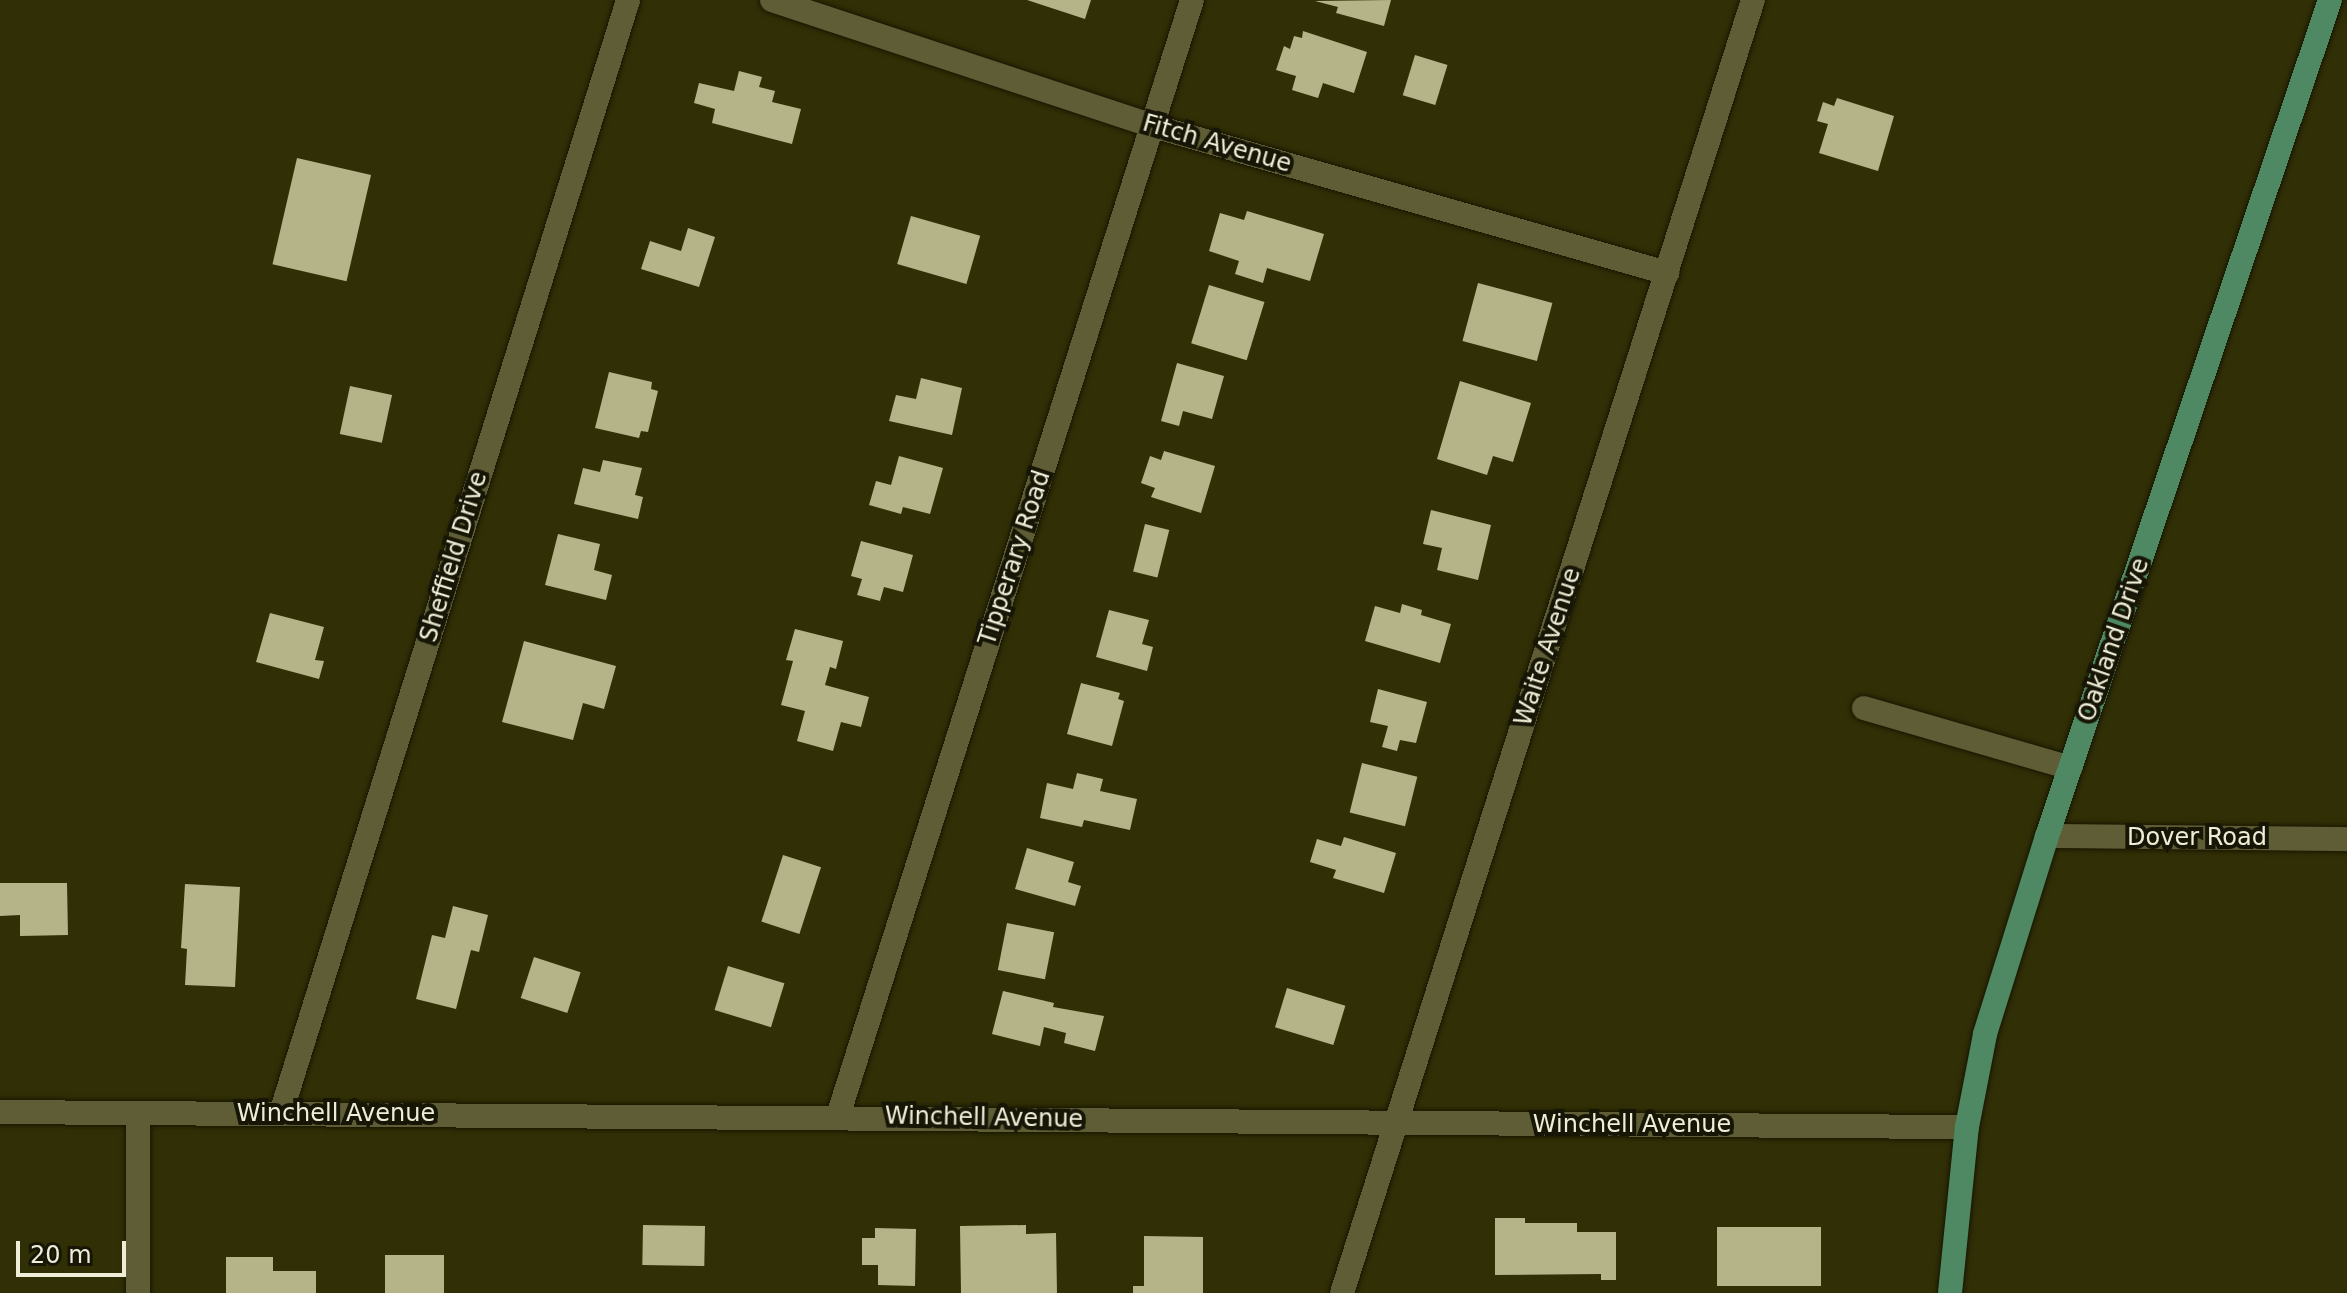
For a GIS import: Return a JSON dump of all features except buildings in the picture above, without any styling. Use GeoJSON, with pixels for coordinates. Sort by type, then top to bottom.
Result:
{"type":"FeatureCollection","features":[{"type":"Feature","properties":{"kind":"main road","name":"Oakland Drive"},"geometry":{"type":"LineString","coordinates":[[1950,1293],[1967,1127],[1985,1034],[2047,836],[2330,0]]}},
{"type":"Feature","properties":{"kind":"street","name":"Sheffield Drive"},"geometry":{"type":"LineString","coordinates":[[281,1113],[628,0]]}},
{"type":"Feature","properties":{"kind":"street","name":"Fitch Avenue"},"geometry":{"type":"LineString","coordinates":[[772,0],[1153,126],[1667,273]]}},
{"type":"Feature","properties":{"kind":"street","name":"Tipperary Road"},"geometry":{"type":"LineString","coordinates":[[838,1116],[1192,0]]}},
{"type":"Feature","properties":{"kind":"street","name":"Waite Avenue"},"geometry":{"type":"LineString","coordinates":[[1342,1293],[1753,0]]}},
{"type":"Feature","properties":{"kind":"street"},"geometry":{"type":"LineString","coordinates":[[1864,708],[2070,768]]}},
{"type":"Feature","properties":{"kind":"street","name":"Dover Road"},"geometry":{"type":"LineString","coordinates":[[2047,836],[2347,839]]}},
{"type":"Feature","properties":{"kind":"street","name":"Winchell Avenue"},"geometry":{"type":"LineString","coordinates":[[0,1112],[1967,1127]]}},
{"type":"Feature","properties":{"kind":"street"},"geometry":{"type":"LineString","coordinates":[[138,1113],[138,1293]]}}]}
